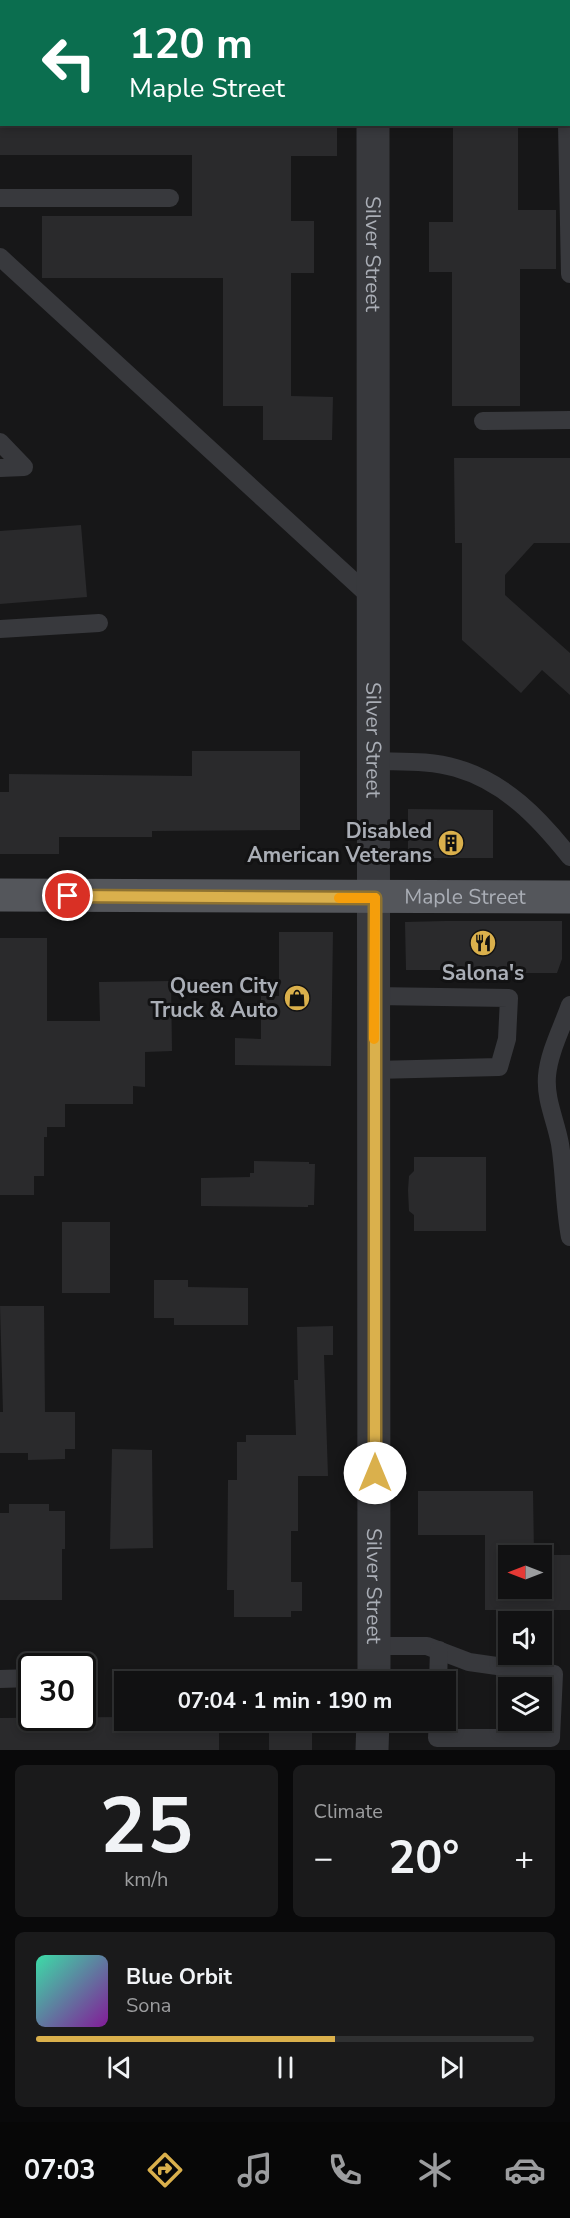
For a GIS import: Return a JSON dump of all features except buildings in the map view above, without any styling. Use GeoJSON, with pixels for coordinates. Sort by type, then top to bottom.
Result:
{"type":"FeatureCollection","features":[{"type":"Feature","properties":{"kind":"main road","name":"Maple Street"},"geometry":{"type":"LineString","coordinates":[[0,895],[570,897]]}},
{"type":"Feature","properties":{"kind":"street","name":"Silver Street"},"geometry":{"type":"LineString","coordinates":[[373,126],[374,1671]]}},
{"type":"Feature","properties":{"kind":"street"},"geometry":{"type":"LineString","coordinates":[[372,1750],[373,1731]]}},
{"type":"Feature","properties":{"kind":"lane"},"geometry":{"type":"LineString","coordinates":[[567,126],[570,274]]}},
{"type":"Feature","properties":{"kind":"lane"},"geometry":{"type":"LineString","coordinates":[[0,198],[170,198]]}},
{"type":"Feature","properties":{"kind":"lane"},"geometry":{"type":"LineString","coordinates":[[0,257],[374,600]]}},
{"type":"Feature","properties":{"kind":"lane"},"geometry":{"type":"LineString","coordinates":[[483,421],[570,420]]}},
{"type":"Feature","properties":{"kind":"lane"},"geometry":{"type":"LineString","coordinates":[[0,442],[24,467],[0,468]]}},
{"type":"Feature","properties":{"kind":"lane"},"geometry":{"type":"LineString","coordinates":[[0,629],[99,623]]}},
{"type":"Feature","properties":{"kind":"lane"},"geometry":{"type":"LineString","coordinates":[[374,761],[427,763],[455,767],[488,780],[515,798],[547,828],[570,856]]}},
{"type":"Feature","properties":{"kind":"lane"},"geometry":{"type":"LineString","coordinates":[[374,996],[509,998],[507,1039],[499,1067],[374,1070]]}},
{"type":"Feature","properties":{"kind":"lane"},"geometry":{"type":"LineString","coordinates":[[570,1005],[551,1057],[547,1075],[547,1094],[560,1145],[565,1213],[570,1237]]}},
{"type":"Feature","properties":{"kind":"lane"},"geometry":{"type":"LineString","coordinates":[[375,1647],[428,1646],[469,1662],[554,1674],[551,1738],[437,1738],[437,1731]]}},
{"type":"Feature","properties":{"kind":"lane"},"geometry":{"type":"LineString","coordinates":[[438,1671],[439,1650]]}},
{"type":"Feature","properties":{"kind":"lane"},"geometry":{"type":"LineString","coordinates":[[0,1679],[18,1678]]}},
{"type":"Feature","properties":{"kind":"slow traffic"},"geometry":{"type":"LineString","coordinates":[[339,898],[375,898],[374,1039]]}},
{"type":"Feature","properties":{"kind":"place","name":"Disabled American Veterans"},"geometry":{"type":"Point","coordinates":[451,843]}},
{"type":"Feature","properties":{"kind":"place","name":"Salona's"},"geometry":{"type":"Point","coordinates":[483,943]}},
{"type":"Feature","properties":{"kind":"place","name":"Queen City Truck & Auto"},"geometry":{"type":"Point","coordinates":[297,998]}},
{"type":"Feature","properties":{"kind":"route"},"geometry":{"type":"LineString","coordinates":[[68,896],[375,898],[375,1473]]}}]}
